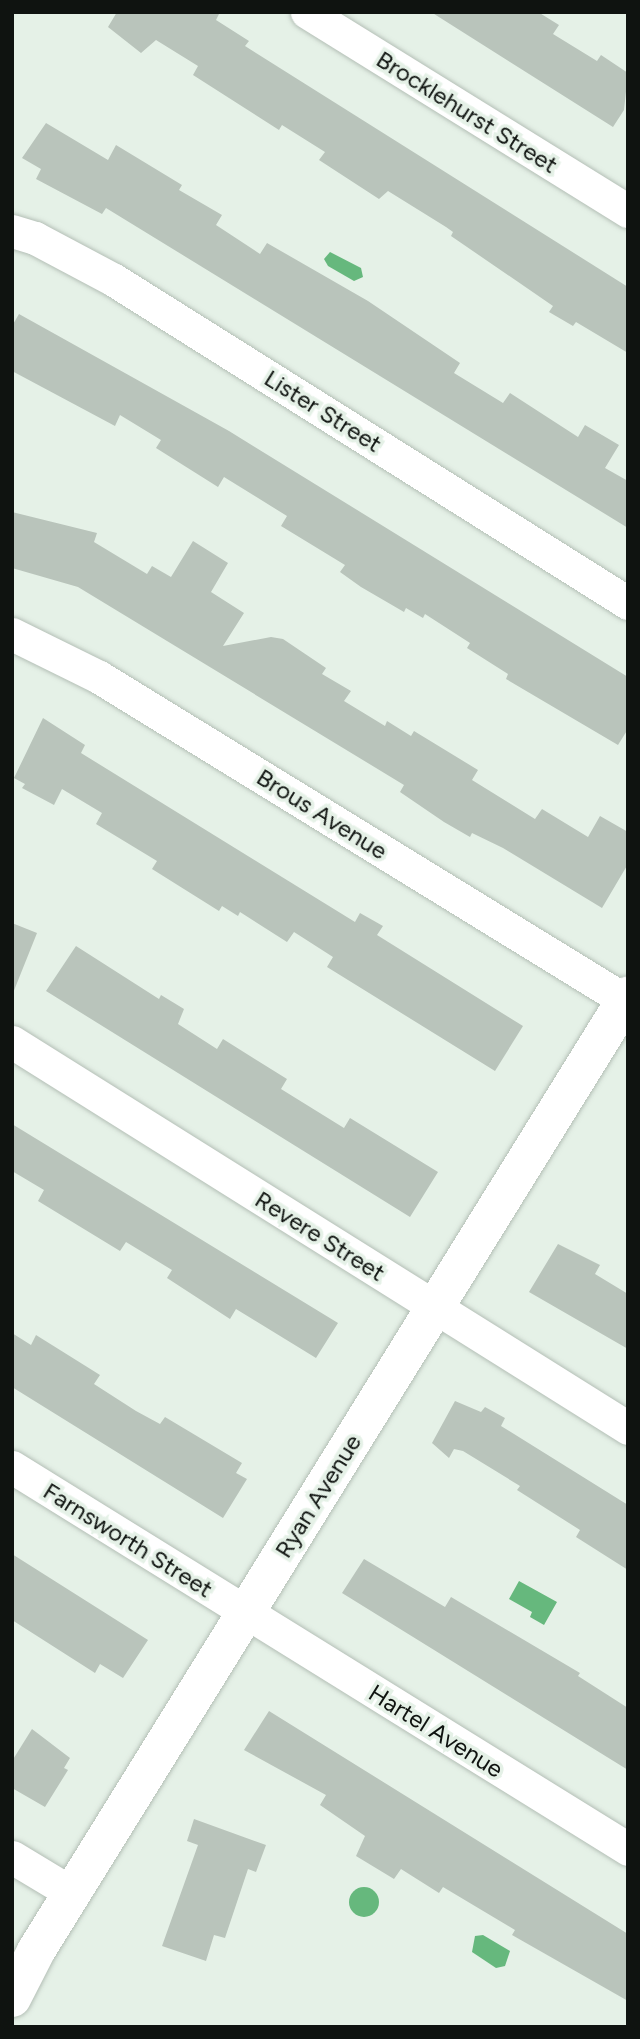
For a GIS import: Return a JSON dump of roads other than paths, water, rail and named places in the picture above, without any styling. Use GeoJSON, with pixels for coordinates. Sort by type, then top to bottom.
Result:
{"type":"FeatureCollection","features":[{"type":"Feature","properties":{"kind":"street","name":"Brocklehurst Street"},"geometry":{"type":"LineString","coordinates":[[307,12],[628,211]]}},
{"type":"Feature","properties":{"kind":"street","name":"Lister Street"},"geometry":{"type":"LineString","coordinates":[[12,231],[114,280],[628,603]]}},
{"type":"Feature","properties":{"kind":"street","name":"Brous Avenue"},"geometry":{"type":"LineString","coordinates":[[12,634],[99,677],[627,1000]]}},
{"type":"Feature","properties":{"kind":"street","name":"Ryan Avenue"},"geometry":{"type":"LineString","coordinates":[[12,1998],[72,1893],[244,1613],[627,1000]]}},
{"type":"Feature","properties":{"kind":"street","name":"Revere Street"},"geometry":{"type":"LineString","coordinates":[[12,1042],[628,1428]]}},
{"type":"Feature","properties":{"kind":"street","name":"Farnsworth Street"},"geometry":{"type":"LineString","coordinates":[[12,1467],[244,1613]]}},
{"type":"Feature","properties":{"kind":"street","name":"Hartel Avenue"},"geometry":{"type":"LineString","coordinates":[[244,1613],[628,1849]]}},
{"type":"Feature","properties":{"kind":"street"},"geometry":{"type":"LineString","coordinates":[[12,1857],[72,1893]]}}]}
